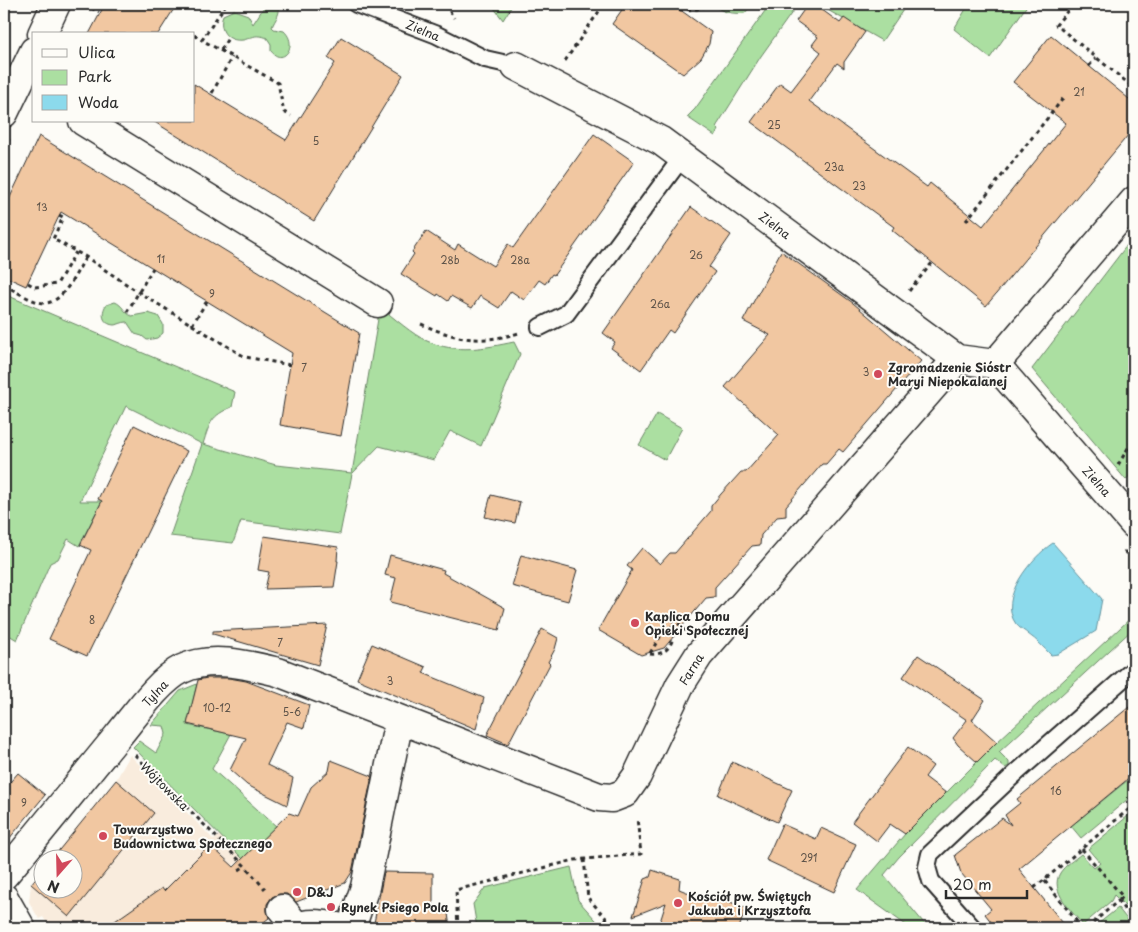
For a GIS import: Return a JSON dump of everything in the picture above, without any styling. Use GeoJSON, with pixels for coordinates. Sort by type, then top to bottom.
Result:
{"type":"FeatureCollection","features":[{"type":"Feature","properties":{"kind":"street"},"geometry":{"type":"LineString","coordinates":[[43,32],[56,4]]}},
{"type":"Feature","properties":{"kind":"street"},"geometry":{"type":"LineString","coordinates":[[4,113],[26,86],[32,60]]}},
{"type":"Feature","properties":{"kind":"street","name":"Zielna"},"geometry":{"type":"LineString","coordinates":[[516,66],[661,141],[957,359],[995,364],[1134,524]]}},
{"type":"Feature","properties":{"kind":"street"},"geometry":{"type":"LineString","coordinates":[[85,122],[378,303]]}},
{"type":"Feature","properties":{"kind":"street"},"geometry":{"type":"LineString","coordinates":[[995,364],[1134,201]]}},
{"type":"Feature","properties":{"kind":"street","name":"Farna"},"geometry":{"type":"LineString","coordinates":[[625,793],[637,776],[680,685],[698,655],[957,359]]}},
{"type":"Feature","properties":{"kind":"street","name":"Tylna"},"geometry":{"type":"LineString","coordinates":[[4,875],[165,680],[182,669],[205,663],[236,662],[278,672],[402,722]]}},
{"type":"Feature","properties":{"kind":"street"},"geometry":{"type":"LineString","coordinates":[[351,928],[365,887],[396,735],[402,722],[599,797],[612,798],[625,793]]}},
{"type":"Feature","properties":{"kind":"street"},"geometry":{"type":"LineString","coordinates":[[4,898],[21,928]]}},
{"type":"Feature","properties":{"kind":"street"},"geometry":{"type":"LineString","coordinates":[[291,921],[342,928]]}},
{"type":"Feature","properties":{"kind":"lane","name":"Zielna"},"geometry":{"type":"LineString","coordinates":[[356,4],[437,35],[485,58],[516,66]]}},
{"type":"Feature","properties":{"kind":"lane"},"geometry":{"type":"LineString","coordinates":[[540,327],[566,314],[683,156]]}},
{"type":"Feature","properties":{"kind":"lane"},"geometry":{"type":"LineString","coordinates":[[971,927],[931,881],[926,867],[930,854],[1015,774],[1134,669]]}},
{"type":"Feature","properties":{"kind":"path"},"geometry":{"type":"LineString","coordinates":[[83,4],[99,12]]}},
{"type":"Feature","properties":{"kind":"path"},"geometry":{"type":"LineString","coordinates":[[202,40],[226,4]]}},
{"type":"Feature","properties":{"kind":"path"},"geometry":{"type":"LineString","coordinates":[[565,61],[604,4]]}},
{"type":"Feature","properties":{"kind":"path"},"geometry":{"type":"LineString","coordinates":[[680,10],[697,9],[712,4]]}},
{"type":"Feature","properties":{"kind":"path"},"geometry":{"type":"LineString","coordinates":[[1073,4],[1056,25],[1134,88]]}},
{"type":"Feature","properties":{"kind":"path"},"geometry":{"type":"LineString","coordinates":[[195,36],[278,83],[284,112],[291,116]]}},
{"type":"Feature","properties":{"kind":"path"},"geometry":{"type":"LineString","coordinates":[[220,50],[228,38]]}},
{"type":"Feature","properties":{"kind":"path"},"geometry":{"type":"LineString","coordinates":[[212,93],[232,57]]}},
{"type":"Feature","properties":{"kind":"path"},"geometry":{"type":"LineString","coordinates":[[1089,66],[1096,58]]}},
{"type":"Feature","properties":{"kind":"path"},"geometry":{"type":"LineString","coordinates":[[966,220],[1065,96]]}},
{"type":"Feature","properties":{"kind":"path"},"geometry":{"type":"LineString","coordinates":[[59,215],[63,217],[53,239],[86,257],[138,292],[245,357],[290,365]]}},
{"type":"Feature","properties":{"kind":"path"},"geometry":{"type":"LineString","coordinates":[[28,283],[34,286],[57,284],[76,252]]}},
{"type":"Feature","properties":{"kind":"path"},"geometry":{"type":"LineString","coordinates":[[4,285],[41,303],[53,302],[60,297],[86,257]]}},
{"type":"Feature","properties":{"kind":"path"},"geometry":{"type":"LineString","coordinates":[[904,298],[932,263]]}},
{"type":"Feature","properties":{"kind":"path"},"geometry":{"type":"LineString","coordinates":[[127,312],[153,268]]}},
{"type":"Feature","properties":{"kind":"path"},"geometry":{"type":"LineString","coordinates":[[192,325],[207,301]]}},
{"type":"Feature","properties":{"kind":"path"},"geometry":{"type":"LineString","coordinates":[[421,324],[448,336],[471,340],[512,335],[540,327]]}},
{"type":"Feature","properties":{"kind":"path"},"geometry":{"type":"LineString","coordinates":[[1121,547],[1134,562]]}},
{"type":"Feature","properties":{"kind":"path"},"geometry":{"type":"LineString","coordinates":[[657,636],[660,637],[650,654],[658,654],[672,643],[674,632],[671,622],[675,620],[687,632]]}},
{"type":"Feature","properties":{"kind":"path","name":"Wójtowska"},"geometry":{"type":"LineString","coordinates":[[117,737],[245,866],[239,870]]}},
{"type":"Feature","properties":{"kind":"path"},"geometry":{"type":"LineString","coordinates":[[458,928],[456,890],[584,859],[642,854],[636,813],[625,793]]}},
{"type":"Feature","properties":{"kind":"path"},"geometry":{"type":"LineString","coordinates":[[1034,888],[1134,805]]}},
{"type":"Feature","properties":{"kind":"path"},"geometry":{"type":"LineString","coordinates":[[1082,849],[1123,897],[1087,928]]}},
{"type":"Feature","properties":{"kind":"path"},"geometry":{"type":"LineString","coordinates":[[584,859],[588,898],[615,928]]}},
{"type":"Feature","properties":{"kind":"path"},"geometry":{"type":"LineString","coordinates":[[1044,880],[1082,928]]}},
{"type":"Feature","properties":{"kind":"path"},"geometry":{"type":"LineString","coordinates":[[1118,901],[1134,922]]}},
{"type":"Feature","properties":{"kind":"shaded area"},"geometry":{"type":"Polygon","coordinates":[[[130,755],[214,840],[219,835],[243,859],[136,928],[50,928],[43,917],[39,919],[29,902],[31,884],[32,883],[32,900],[82,900],[82,850],[58,850],[116,780],[130,755]]]}},
{"type":"Feature","properties":{"kind":"green space"},"geometry":{"type":"Polygon","coordinates":[[[266,4],[278,4],[279,13],[272,27],[284,31],[290,42],[288,52],[280,57],[271,51],[271,44],[267,38],[257,36],[237,40],[228,37],[223,30],[223,15],[234,10],[248,15],[253,24],[266,4]]]}},
{"type":"Feature","properties":{"kind":"green space"},"geometry":{"type":"Polygon","coordinates":[[[491,4],[513,4],[503,20],[491,4]]]}},
{"type":"Feature","properties":{"kind":"green space"},"geometry":{"type":"Polygon","coordinates":[[[713,4],[752,4],[745,13],[736,13],[724,11],[713,4]]]}},
{"type":"Feature","properties":{"kind":"green space"},"geometry":{"type":"Polygon","coordinates":[[[770,4],[798,4],[761,56],[716,127],[719,130],[715,136],[687,117],[695,109],[770,4]]]}},
{"type":"Feature","properties":{"kind":"green space"},"geometry":{"type":"Polygon","coordinates":[[[817,4],[907,4],[882,41],[817,4]]]}},
{"type":"Feature","properties":{"kind":"green space"},"geometry":{"type":"Polygon","coordinates":[[[969,4],[1028,4],[990,58],[954,29],[969,4]]]}},
{"type":"Feature","properties":{"kind":"green space"},"geometry":{"type":"Polygon","coordinates":[[[1134,236],[1134,470],[1126,480],[1032,369],[1134,236]]]}},
{"type":"Feature","properties":{"kind":"green space"},"geometry":{"type":"Polygon","coordinates":[[[4,294],[235,392],[232,407],[215,417],[203,444],[276,465],[352,473],[380,307],[416,335],[438,345],[470,349],[514,342],[520,354],[481,446],[450,431],[434,460],[379,446],[352,474],[340,534],[241,521],[233,543],[170,536],[202,444],[126,406],[80,501],[102,501],[79,546],[68,539],[58,559],[50,563],[17,640],[4,632],[4,294]]]}},
{"type":"Feature","properties":{"kind":"green space"},"geometry":{"type":"Polygon","coordinates":[[[115,302],[132,316],[148,313],[158,316],[163,324],[163,333],[157,338],[147,340],[135,334],[127,322],[114,325],[107,323],[103,315],[104,308],[106,305],[115,302]]]}},
{"type":"Feature","properties":{"kind":"green space"},"geometry":{"type":"Polygon","coordinates":[[[657,414],[682,428],[665,460],[639,445],[657,414]]]}},
{"type":"Feature","properties":{"kind":"green space"},"geometry":{"type":"Polygon","coordinates":[[[1134,615],[1134,628],[999,752],[1009,762],[1009,766],[1005,768],[995,760],[899,857],[884,875],[928,928],[904,928],[906,925],[857,890],[905,834],[997,742],[1134,615]]]}},
{"type":"Feature","properties":{"kind":"green space"},"geometry":{"type":"Polygon","coordinates":[[[197,684],[187,725],[231,734],[212,769],[276,826],[243,859],[133,747],[139,741],[156,753],[166,734],[164,726],[151,725],[180,691],[197,684]]]}},
{"type":"Feature","properties":{"kind":"green space"},"geometry":{"type":"Polygon","coordinates":[[[1129,779],[1134,786],[1134,794],[1081,838],[1071,826],[1129,779]]]}},
{"type":"Feature","properties":{"kind":"green space"},"geometry":{"type":"Polygon","coordinates":[[[1134,811],[1134,901],[1126,907],[1114,895],[1111,901],[1083,925],[1060,894],[1057,880],[1060,873],[1081,854],[1094,868],[1100,863],[1088,849],[1134,811]]]}},
{"type":"Feature","properties":{"kind":"green space"},"geometry":{"type":"Polygon","coordinates":[[[571,867],[578,900],[603,928],[477,928],[473,904],[485,888],[571,867]]]}},
{"type":"Feature","properties":{"kind":"green space"},"geometry":{"type":"Polygon","coordinates":[[[1118,908],[1134,928],[1093,928],[1118,908]]]}},
{"type":"Feature","properties":{"kind":"water"},"geometry":{"type":"Polygon","coordinates":[[[1053,543],[1102,599],[1096,631],[1058,654],[1051,655],[1016,624],[1011,614],[1011,602],[1014,591],[1027,568],[1053,543]]]}},
{"type":"Feature","properties":{"kind":"building"},"geometry":{"type":"Polygon","coordinates":[[[105,4],[177,4],[159,32],[90,32],[105,4]]]}},
{"type":"Feature","properties":{"kind":"building"},"geometry":{"type":"Polygon","coordinates":[[[626,4],[672,4],[711,32],[709,44],[701,58],[683,74],[612,24],[626,4]]]}},
{"type":"Feature","properties":{"kind":"building"},"geometry":{"type":"Polygon","coordinates":[[[808,4],[814,4],[840,23],[844,18],[865,32],[844,62],[844,68],[837,63],[809,101],[927,187],[930,183],[983,226],[1066,123],[1013,82],[1051,35],[1134,103],[1134,128],[986,306],[892,230],[894,227],[751,122],[780,83],[791,91],[821,52],[812,45],[818,37],[796,21],[808,4]]]}},
{"type":"Feature","properties":{"kind":"building"},"geometry":{"type":"Polygon","coordinates":[[[341,37],[403,75],[314,221],[155,122],[195,122],[195,85],[286,140],[335,63],[328,58],[341,37]]]}},
{"type":"Feature","properties":{"kind":"building"},"geometry":{"type":"Polygon","coordinates":[[[594,134],[634,162],[554,275],[552,274],[545,284],[539,280],[524,300],[511,291],[499,308],[480,296],[472,308],[451,296],[448,301],[438,294],[437,296],[401,274],[414,254],[412,252],[426,231],[455,250],[458,244],[493,266],[508,244],[513,248],[594,134]]]}},
{"type":"Feature","properties":{"kind":"building"},"geometry":{"type":"Polygon","coordinates":[[[39,136],[359,333],[341,436],[280,425],[292,353],[61,212],[26,286],[4,276],[4,210],[39,136]]]}},
{"type":"Feature","properties":{"kind":"building"},"geometry":{"type":"Polygon","coordinates":[[[691,207],[731,235],[709,267],[715,272],[673,333],[669,330],[641,370],[611,348],[615,342],[603,333],[691,207]]]}},
{"type":"Feature","properties":{"kind":"building"},"geometry":{"type":"Polygon","coordinates":[[[781,251],[853,303],[921,361],[843,452],[839,449],[826,464],[822,464],[786,506],[786,516],[777,517],[761,535],[760,545],[752,546],[715,587],[715,597],[706,598],[664,648],[641,655],[598,630],[632,570],[627,566],[642,548],[660,564],[670,553],[675,553],[711,511],[711,506],[721,494],[741,472],[746,472],[779,435],[725,387],[770,335],[743,321],[781,251]]]}},
{"type":"Feature","properties":{"kind":"building"},"geometry":{"type":"Polygon","coordinates":[[[134,425],[187,451],[87,656],[49,639],[91,550],[80,545],[102,501],[98,499],[134,425]]]}},
{"type":"Feature","properties":{"kind":"building"},"geometry":{"type":"Polygon","coordinates":[[[491,495],[520,502],[515,523],[485,517],[491,495]]]}},
{"type":"Feature","properties":{"kind":"building"},"geometry":{"type":"Polygon","coordinates":[[[264,536],[338,547],[334,587],[265,589],[269,572],[258,570],[264,536]]]}},
{"type":"Feature","properties":{"kind":"building"},"geometry":{"type":"Polygon","coordinates":[[[390,555],[444,570],[443,573],[505,608],[499,630],[390,602],[396,578],[385,575],[390,555]]]}},
{"type":"Feature","properties":{"kind":"building"},"geometry":{"type":"Polygon","coordinates":[[[521,555],[577,570],[568,601],[512,586],[521,555]]]}},
{"type":"Feature","properties":{"kind":"building"},"geometry":{"type":"Polygon","coordinates":[[[327,625],[318,665],[213,634],[213,631],[327,625]]]}},
{"type":"Feature","properties":{"kind":"building"},"geometry":{"type":"Polygon","coordinates":[[[542,629],[558,638],[555,649],[548,662],[550,664],[508,744],[487,735],[542,629]]]}},
{"type":"Feature","properties":{"kind":"building"},"geometry":{"type":"Polygon","coordinates":[[[372,644],[426,667],[423,673],[484,698],[476,729],[357,679],[372,644]]]}},
{"type":"Feature","properties":{"kind":"building"},"geometry":{"type":"Polygon","coordinates":[[[918,655],[985,700],[972,720],[997,742],[977,762],[953,738],[967,720],[903,677],[918,655]]]}},
{"type":"Feature","properties":{"kind":"building"},"geometry":{"type":"Polygon","coordinates":[[[229,678],[246,681],[309,705],[304,728],[287,722],[267,765],[293,778],[287,805],[247,785],[230,770],[246,738],[187,724],[198,680],[229,678]]]}},
{"type":"Feature","properties":{"kind":"building"},"geometry":{"type":"Polygon","coordinates":[[[1134,703],[1134,774],[1019,869],[1067,928],[996,928],[985,914],[991,909],[961,873],[955,855],[1002,818],[1011,825],[1005,815],[1020,803],[1017,799],[1134,703]]]}},
{"type":"Feature","properties":{"kind":"building"},"geometry":{"type":"Polygon","coordinates":[[[908,747],[933,766],[925,777],[946,793],[905,834],[890,824],[877,841],[852,822],[908,747]]]}},
{"type":"Feature","properties":{"kind":"building"},"geometry":{"type":"Polygon","coordinates":[[[331,760],[372,776],[352,872],[345,883],[296,902],[287,894],[279,894],[272,897],[267,904],[269,918],[256,928],[105,928],[162,888],[164,891],[210,845],[234,867],[289,813],[298,816],[311,787],[329,771],[331,760]]]}},
{"type":"Feature","properties":{"kind":"building"},"geometry":{"type":"Polygon","coordinates":[[[732,762],[792,790],[777,822],[718,795],[732,762]]]}},
{"type":"Feature","properties":{"kind":"building"},"geometry":{"type":"Polygon","coordinates":[[[18,773],[45,795],[4,845],[4,789],[18,773]]]}},
{"type":"Feature","properties":{"kind":"building","name":"Towarzystwo Budownictwa Społecznego"},"geometry":{"type":"Polygon","coordinates":[[[116,780],[154,813],[69,917],[49,900],[82,900],[82,850],[59,850],[116,780]]]}},
{"type":"Feature","properties":{"kind":"building"},"geometry":{"type":"Polygon","coordinates":[[[782,824],[816,839],[821,828],[856,844],[834,892],[766,860],[782,824]]]}},
{"type":"Feature","properties":{"kind":"building","name":"Kościół pw. Świętych Jakuba i Krzysztofa"},"geometry":{"type":"Polygon","coordinates":[[[652,870],[680,879],[679,889],[712,902],[722,899],[746,908],[739,928],[658,928],[666,903],[633,916],[645,879],[650,877],[652,870]]]}},
{"type":"Feature","properties":{"kind":"building"},"geometry":{"type":"Polygon","coordinates":[[[384,872],[433,873],[433,908],[447,906],[450,928],[373,928],[384,872]]]}},
{"type":"Feature","properties":{"kind":"place","name":"Zgromadzenie Sióstr Maryi Niepokalanej"},"geometry":{"type":"Point","coordinates":[878,374]}},
{"type":"Feature","properties":{"kind":"place","name":"Kaplica Domu Opieki Społecznej"},"geometry":{"type":"Point","coordinates":[635,623]}},
{"type":"Feature","properties":{"kind":"place","name":"Towarzystwo Budownictwa Społecznego"},"geometry":{"type":"Point","coordinates":[103,836]}},
{"type":"Feature","properties":{"kind":"place","name":"D&J"},"geometry":{"type":"Point","coordinates":[297,892]}},
{"type":"Feature","properties":{"kind":"place","name":"Kościół pw. Świętych Jakuba i Krzysztofa"},"geometry":{"type":"Point","coordinates":[678,903]}},
{"type":"Feature","properties":{"kind":"place","name":"Rynek Psiego Pola"},"geometry":{"type":"Point","coordinates":[331,907]}}]}
